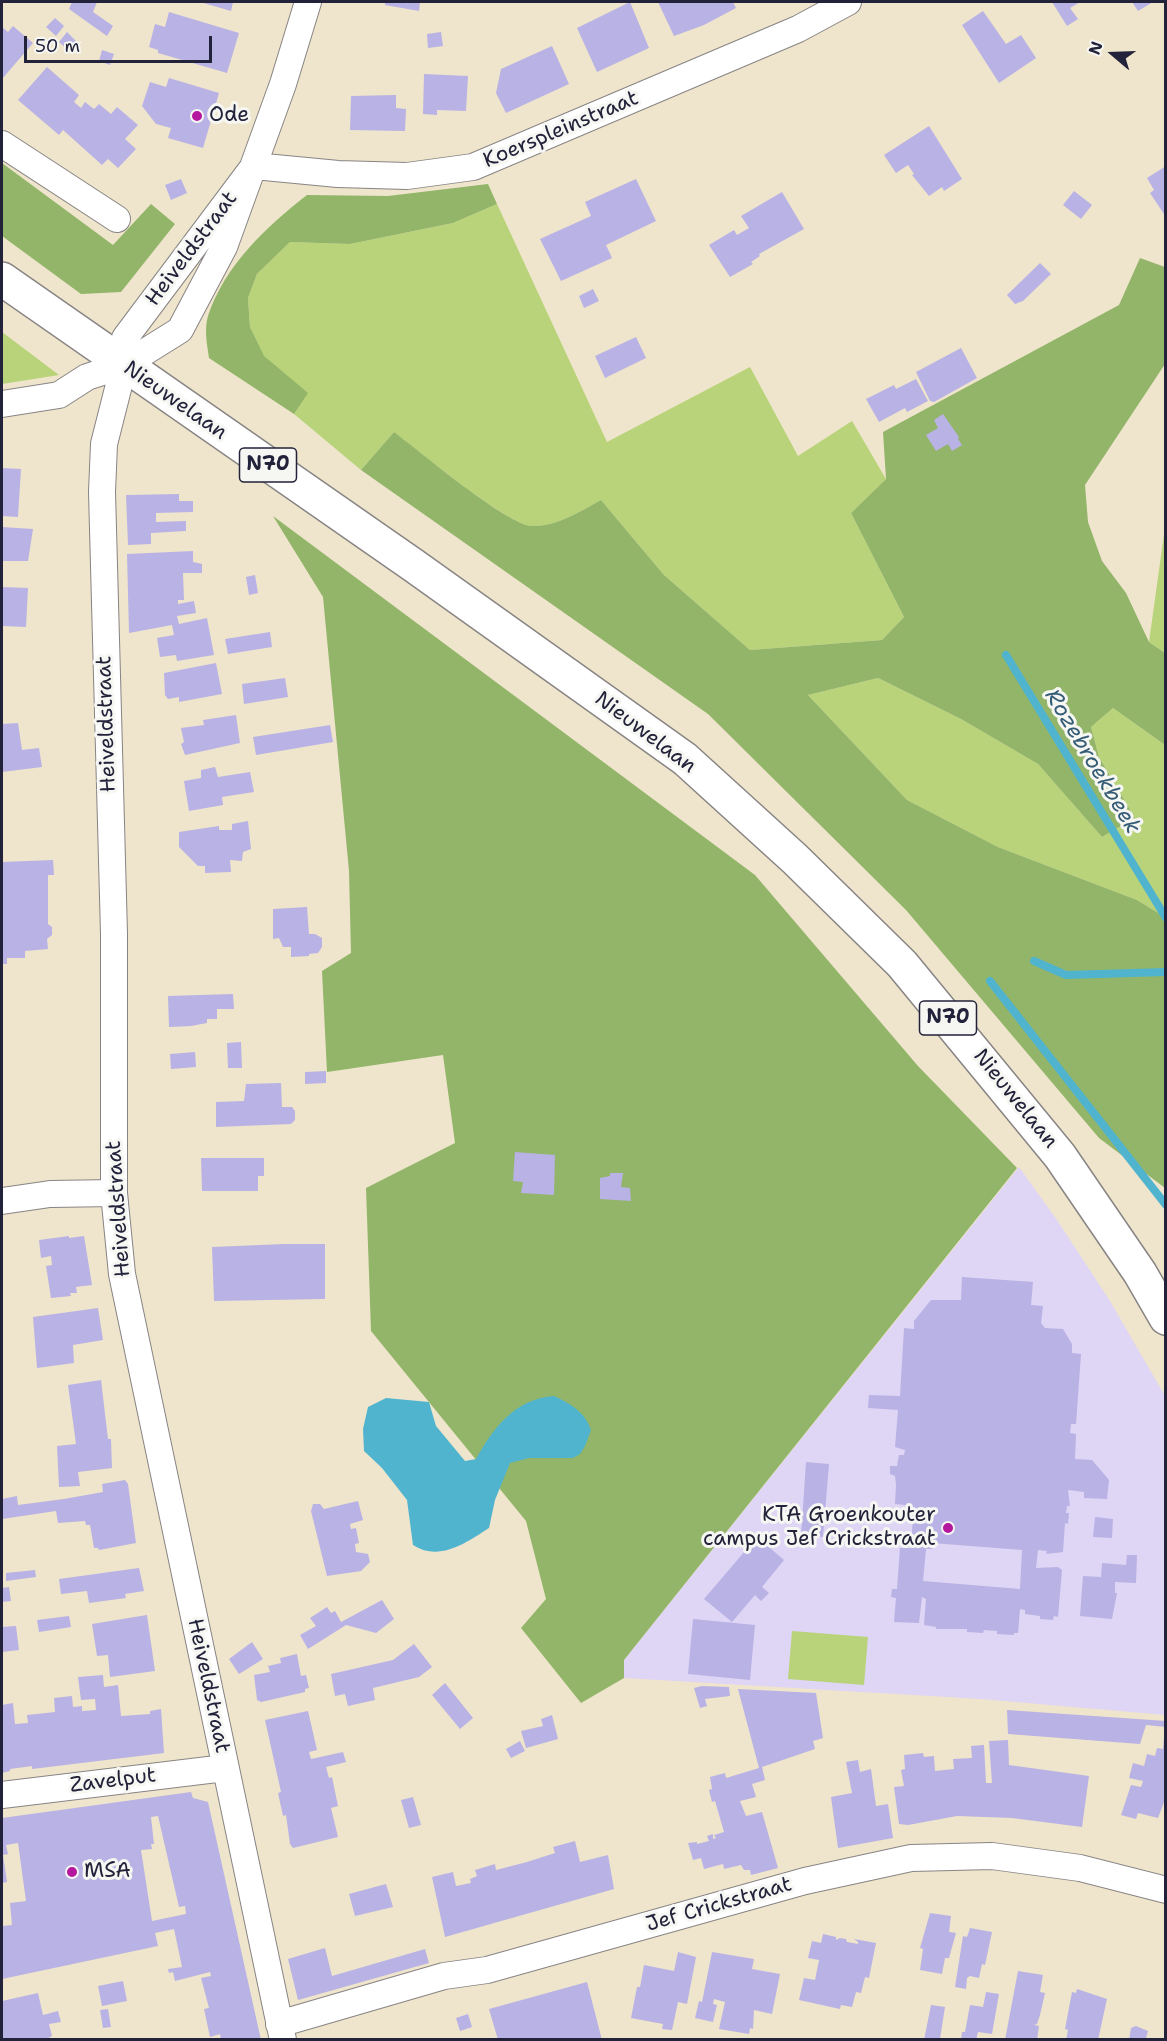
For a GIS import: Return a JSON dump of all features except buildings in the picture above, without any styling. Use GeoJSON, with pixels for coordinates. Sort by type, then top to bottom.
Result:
{"type":"FeatureCollection","features":[{"type":"Feature","properties":{"kind":"main road","name":"Nieuwelaan"},"geometry":{"type":"LineString","coordinates":[[2,279],[421,571],[684,759],[786,851],[902,964],[986,1063],[1060,1156],[1140,1273],[1166,1318]]}},
{"type":"Feature","properties":{"kind":"street","name":"Heiveldstraat"},"geometry":{"type":"LineString","coordinates":[[123,365],[180,330],[224,247],[254,166],[308,2]]}},
{"type":"Feature","properties":{"kind":"street","name":"Koerspleinstraat"},"geometry":{"type":"LineString","coordinates":[[254,166],[338,174],[407,176],[473,167],[514,152],[798,29],[848,2]]}},
{"type":"Feature","properties":{"kind":"street"},"geometry":{"type":"LineString","coordinates":[[2,144],[117,219]]}},
{"type":"Feature","properties":{"kind":"street","name":"Heiveldstraat"},"geometry":{"type":"LineString","coordinates":[[254,166],[125,338],[123,365],[104,444],[102,492],[114,934],[114,1193],[122,1274],[281,2032]]}},
{"type":"Feature","properties":{"kind":"street"},"geometry":{"type":"LineString","coordinates":[[2,404],[59,395],[87,377],[123,365]]}},
{"type":"Feature","properties":{"kind":"street"},"geometry":{"type":"LineString","coordinates":[[2,1201],[50,1194],[114,1193]]}},
{"type":"Feature","properties":{"kind":"street","name":"Zavelput"},"geometry":{"type":"LineString","coordinates":[[2,1795],[225,1768]]}},
{"type":"Feature","properties":{"kind":"street","name":"Jef Crickstraat"},"geometry":{"type":"LineString","coordinates":[[281,2032],[444,1976],[498,1968],[805,1881],[911,1858],[992,1856],[1080,1868],[1166,1890]]}},
{"type":"Feature","properties":{"kind":"shaded area","name":"KTA Groenkouter campus Jef Crickstraat"},"geometry":{"type":"Polygon","coordinates":[[[1019,1167],[1110,1301],[1165,1396],[1165,1715],[981,1699],[624,1678],[624,1660],[1019,1167]]]}},
{"type":"Feature","properties":{"kind":"green space"},"geometry":{"type":"Polygon","coordinates":[[[2,163],[113,245],[151,204],[175,224],[121,292],[81,294],[2,236],[2,163]]]}},
{"type":"Feature","properties":{"kind":"green space"},"geometry":{"type":"Polygon","coordinates":[[[488,184],[497,204],[453,223],[350,244],[290,242],[257,274],[248,298],[250,327],[264,356],[308,393],[294,414],[209,358],[206,337],[208,316],[225,280],[248,248],[307,195],[388,196],[488,184]]]}},
{"type":"Feature","properties":{"kind":"green space"},"geometry":{"type":"Polygon","coordinates":[[[497,204],[607,442],[750,367],[798,456],[852,421],[886,479],[851,513],[904,617],[882,640],[750,650],[664,575],[601,500],[559,521],[532,526],[504,514],[484,501],[394,432],[361,470],[294,414],[307,393],[263,356],[250,327],[248,298],[257,274],[290,242],[350,244],[453,223],[497,204]]]}},
{"type":"Feature","properties":{"kind":"green space"},"geometry":{"type":"Polygon","coordinates":[[[1140,258],[1165,267],[1165,364],[1085,485],[1088,522],[1102,561],[1126,593],[1149,642],[1165,653],[1165,745],[1113,708],[1091,727],[1099,757],[1135,818],[1102,837],[1038,764],[961,719],[878,678],[808,695],[907,800],[998,847],[1137,900],[1165,917],[1165,1188],[1099,1138],[906,910],[708,714],[361,470],[394,432],[484,501],[520,522],[532,526],[551,524],[568,518],[601,500],[664,575],[750,650],[882,640],[904,617],[851,513],[886,479],[883,432],[1119,305],[1140,258]]]}},
{"type":"Feature","properties":{"kind":"green space"},"geometry":{"type":"Polygon","coordinates":[[[2,332],[59,375],[2,384],[2,332]]]}},
{"type":"Feature","properties":{"kind":"green space"},"geometry":{"type":"Polygon","coordinates":[[[273,516],[755,875],[918,1066],[1017,1168],[624,1660],[624,1678],[581,1703],[521,1628],[546,1599],[526,1521],[371,1331],[366,1188],[455,1143],[443,1055],[327,1072],[322,971],[351,953],[349,871],[323,597],[273,516]]]}},
{"type":"Feature","properties":{"kind":"green space"},"geometry":{"type":"Polygon","coordinates":[[[1165,527],[1165,653],[1149,642],[1165,527]]]}},
{"type":"Feature","properties":{"kind":"green space"},"geometry":{"type":"Polygon","coordinates":[[[878,678],[961,719],[1038,764],[1102,837],[1135,818],[1099,757],[1091,727],[1113,708],[1165,745],[1165,917],[1137,900],[998,847],[907,800],[808,695],[878,678]]]}},
{"type":"Feature","properties":{"kind":"green space"},"geometry":{"type":"Polygon","coordinates":[[[792,1631],[868,1637],[864,1685],[788,1679],[792,1631]]]}},
{"type":"Feature","properties":{"kind":"water"},"geometry":{"type":"Polygon","coordinates":[[[554,1396],[577,1409],[591,1430],[580,1454],[573,1458],[529,1458],[510,1463],[495,1500],[489,1528],[452,1549],[433,1552],[413,1545],[407,1500],[382,1468],[364,1451],[363,1429],[368,1407],[386,1398],[429,1402],[436,1426],[465,1461],[476,1459],[498,1426],[517,1409],[540,1398],[554,1396]]]}},
{"type":"Feature","properties":{"kind":"waterway","name":"Rozebroekbeek"},"geometry":{"type":"LineString","coordinates":[[1006,655],[1166,918]]}},
{"type":"Feature","properties":{"kind":"waterway","name":"Rozebroekbeek"},"geometry":{"type":"LineString","coordinates":[[1034,961],[1066,975],[1166,972]]}},
{"type":"Feature","properties":{"kind":"waterway","name":"Rozebroekbeek"},"geometry":{"type":"LineString","coordinates":[[990,981],[1166,1205]]}},
{"type":"Feature","properties":{"kind":"place","name":"Ode"},"geometry":{"type":"Point","coordinates":[197,116]}},
{"type":"Feature","properties":{"kind":"place","name":"KTA Groenkouter campus Jef Crickstraat"},"geometry":{"type":"Point","coordinates":[948,1528]}},
{"type":"Feature","properties":{"kind":"place","name":"MSA"},"geometry":{"type":"Point","coordinates":[72,1872]}}]}
